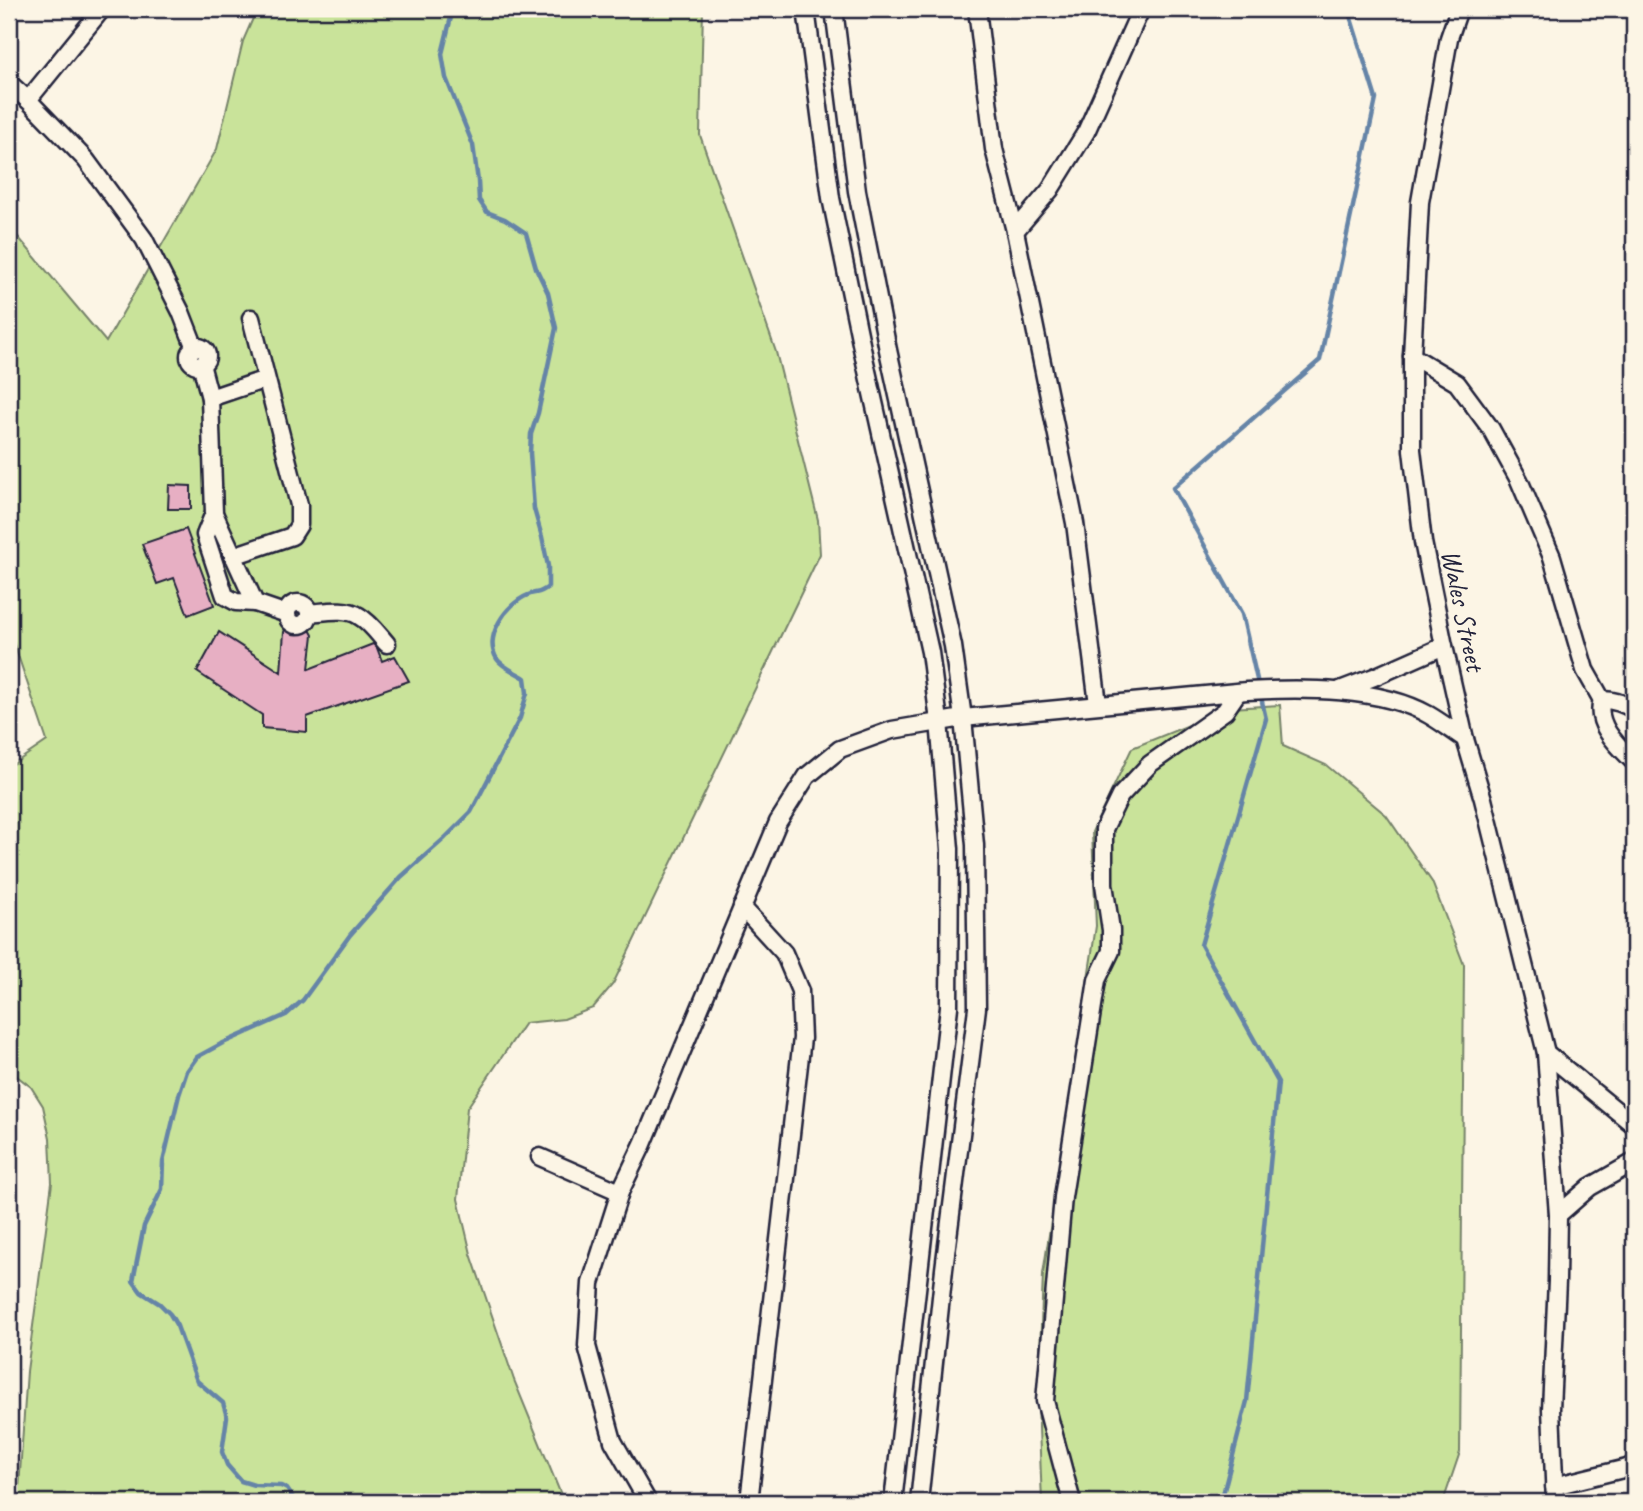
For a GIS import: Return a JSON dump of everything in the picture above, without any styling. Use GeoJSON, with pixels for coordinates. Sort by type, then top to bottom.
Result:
{"type":"FeatureCollection","features":[{"type":"Feature","properties":{"kind":"street"},"geometry":{"type":"LineString","coordinates":[[28,100],[102,9]]}},
{"type":"Feature","properties":{"kind":"street"},"geometry":{"type":"LineString","coordinates":[[806,9],[831,198],[930,652],[950,849],[949,1007],[893,1502]]}},
{"type":"Feature","properties":{"kind":"street"},"geometry":{"type":"LineString","coordinates":[[834,9],[857,191],[888,350],[953,646],[975,845],[977,1008],[944,1269],[919,1502]]}},
{"type":"Feature","properties":{"kind":"street"},"geometry":{"type":"LineString","coordinates":[[977,9],[994,149],[1015,231],[1075,523],[1098,704]]}},
{"type":"Feature","properties":{"kind":"street"},"geometry":{"type":"LineString","coordinates":[[1015,231],[1050,190],[1086,132],[1141,9]]}},
{"type":"Feature","properties":{"kind":"street","name":"Wales Street"},"geometry":{"type":"LineString","coordinates":[[1459,9],[1449,38],[1420,202],[1412,356],[1412,450],[1423,542],[1444,646],[1546,1053],[1558,1215],[1551,1409],[1555,1494]]}},
{"type":"Feature","properties":{"kind":"street"},"geometry":{"type":"LineString","coordinates":[[9,83],[86,160],[144,239],[181,312],[195,348],[189,356],[195,364],[201,364],[210,398],[214,513],[255,603]]}},
{"type":"Feature","properties":{"kind":"street"},"geometry":{"type":"LineString","coordinates":[[233,556],[292,536],[299,526],[299,505],[251,318]]}},
{"type":"Feature","properties":{"kind":"street"},"geometry":{"type":"LineString","coordinates":[[1412,356],[1457,383],[1492,429],[1520,480],[1552,557],[1584,670],[1602,700],[1600,715],[1607,731],[1634,762]]}},
{"type":"Feature","properties":{"kind":"street"},"geometry":{"type":"LineString","coordinates":[[210,398],[267,379]]}},
{"type":"Feature","properties":{"kind":"street"},"geometry":{"type":"LineString","coordinates":[[214,513],[205,535],[225,596],[236,602],[255,603],[287,614],[292,604],[298,603],[307,607],[309,613],[352,613],[360,616],[387,644]]}},
{"type":"Feature","properties":{"kind":"street"},"geometry":{"type":"LineString","coordinates":[[1338,691],[1444,646]]}},
{"type":"Feature","properties":{"kind":"street"},"geometry":{"type":"LineString","coordinates":[[1072,1502],[1045,1401],[1063,1197],[1097,980],[1111,951],[1111,930],[1104,884],[1104,830],[1120,796],[1150,764],[1225,711],[1242,691]]}},
{"type":"Feature","properties":{"kind":"street"},"geometry":{"type":"LineString","coordinates":[[648,1502],[613,1441],[587,1346],[592,1283],[620,1192],[643,1144],[778,822],[807,776],[840,749],[892,730],[963,718],[1242,691],[1338,691],[1384,697],[1427,713],[1465,738]]}},
{"type":"Feature","properties":{"kind":"street"},"geometry":{"type":"LineString","coordinates":[[1602,700],[1620,702],[1634,710]]}},
{"type":"Feature","properties":{"kind":"street"},"geometry":{"type":"LineString","coordinates":[[742,907],[784,953],[800,991],[802,1038],[749,1502]]}},
{"type":"Feature","properties":{"kind":"street"},"geometry":{"type":"LineString","coordinates":[[1546,1053],[1634,1125]]}},
{"type":"Feature","properties":{"kind":"street"},"geometry":{"type":"LineString","coordinates":[[540,1157],[620,1192]]}},
{"type":"Feature","properties":{"kind":"street"},"geometry":{"type":"LineString","coordinates":[[1558,1215],[1590,1187],[1634,1162]]}},
{"type":"Feature","properties":{"kind":"street"},"geometry":{"type":"LineString","coordinates":[[1555,1494],[1634,1464]]}},
{"type":"Feature","properties":{"kind":"green space"},"geometry":{"type":"Polygon","coordinates":[[[257,9],[703,9],[700,135],[776,352],[818,520],[820,554],[613,984],[593,1008],[564,1019],[525,1023],[467,1108],[458,1199],[471,1254],[514,1380],[564,1502],[18,1502],[27,1371],[52,1183],[50,1138],[43,1106],[31,1087],[9,1070],[9,767],[47,741],[9,629],[9,226],[106,342],[217,149],[243,41],[257,9]]]}},
{"type":"Feature","properties":{"kind":"green space"},"geometry":{"type":"Polygon","coordinates":[[[1280,705],[1283,746],[1326,765],[1386,815],[1432,882],[1464,965],[1460,1452],[1443,1502],[1042,1502],[1038,1403],[1043,1274],[1096,926],[1092,832],[1132,748],[1231,708],[1280,705]]]}},
{"type":"Feature","properties":{"kind":"building"},"geometry":{"type":"Polygon","coordinates":[[[169,485],[191,486],[191,509],[168,509],[169,485]]]}},
{"type":"Feature","properties":{"kind":"building"},"geometry":{"type":"Polygon","coordinates":[[[186,529],[214,605],[188,615],[174,578],[157,584],[142,544],[186,529]]]}},
{"type":"Feature","properties":{"kind":"building"},"geometry":{"type":"Polygon","coordinates":[[[287,625],[308,626],[313,635],[309,669],[373,644],[382,661],[395,656],[409,681],[307,717],[307,732],[262,728],[262,715],[197,672],[219,632],[281,672],[287,625]]]}},
{"type":"Feature","properties":{"kind":"waterway"},"geometry":{"type":"LineString","coordinates":[[296,1502],[287,1489],[281,1486],[254,1485],[241,1481],[227,1465],[222,1452],[227,1417],[223,1403],[197,1381],[170,1314],[141,1292],[133,1281],[144,1226],[162,1189],[163,1162],[187,1071],[197,1057],[286,1015],[303,1000],[350,935],[401,877],[471,812],[520,718],[527,693],[525,678],[499,662],[493,650],[493,641],[499,622],[512,606],[520,599],[548,587],[548,566],[534,509],[530,453],[531,434],[556,328],[548,293],[536,268],[526,233],[505,219],[487,212],[479,200],[473,145],[446,78],[442,54],[453,9]]}},
{"type":"Feature","properties":{"kind":"waterway"},"geometry":{"type":"LineString","coordinates":[[1221,1502],[1247,1401],[1278,1082],[1201,945],[1266,719],[1242,614],[1173,488],[1320,360],[1376,99],[1348,9]]}}]}
